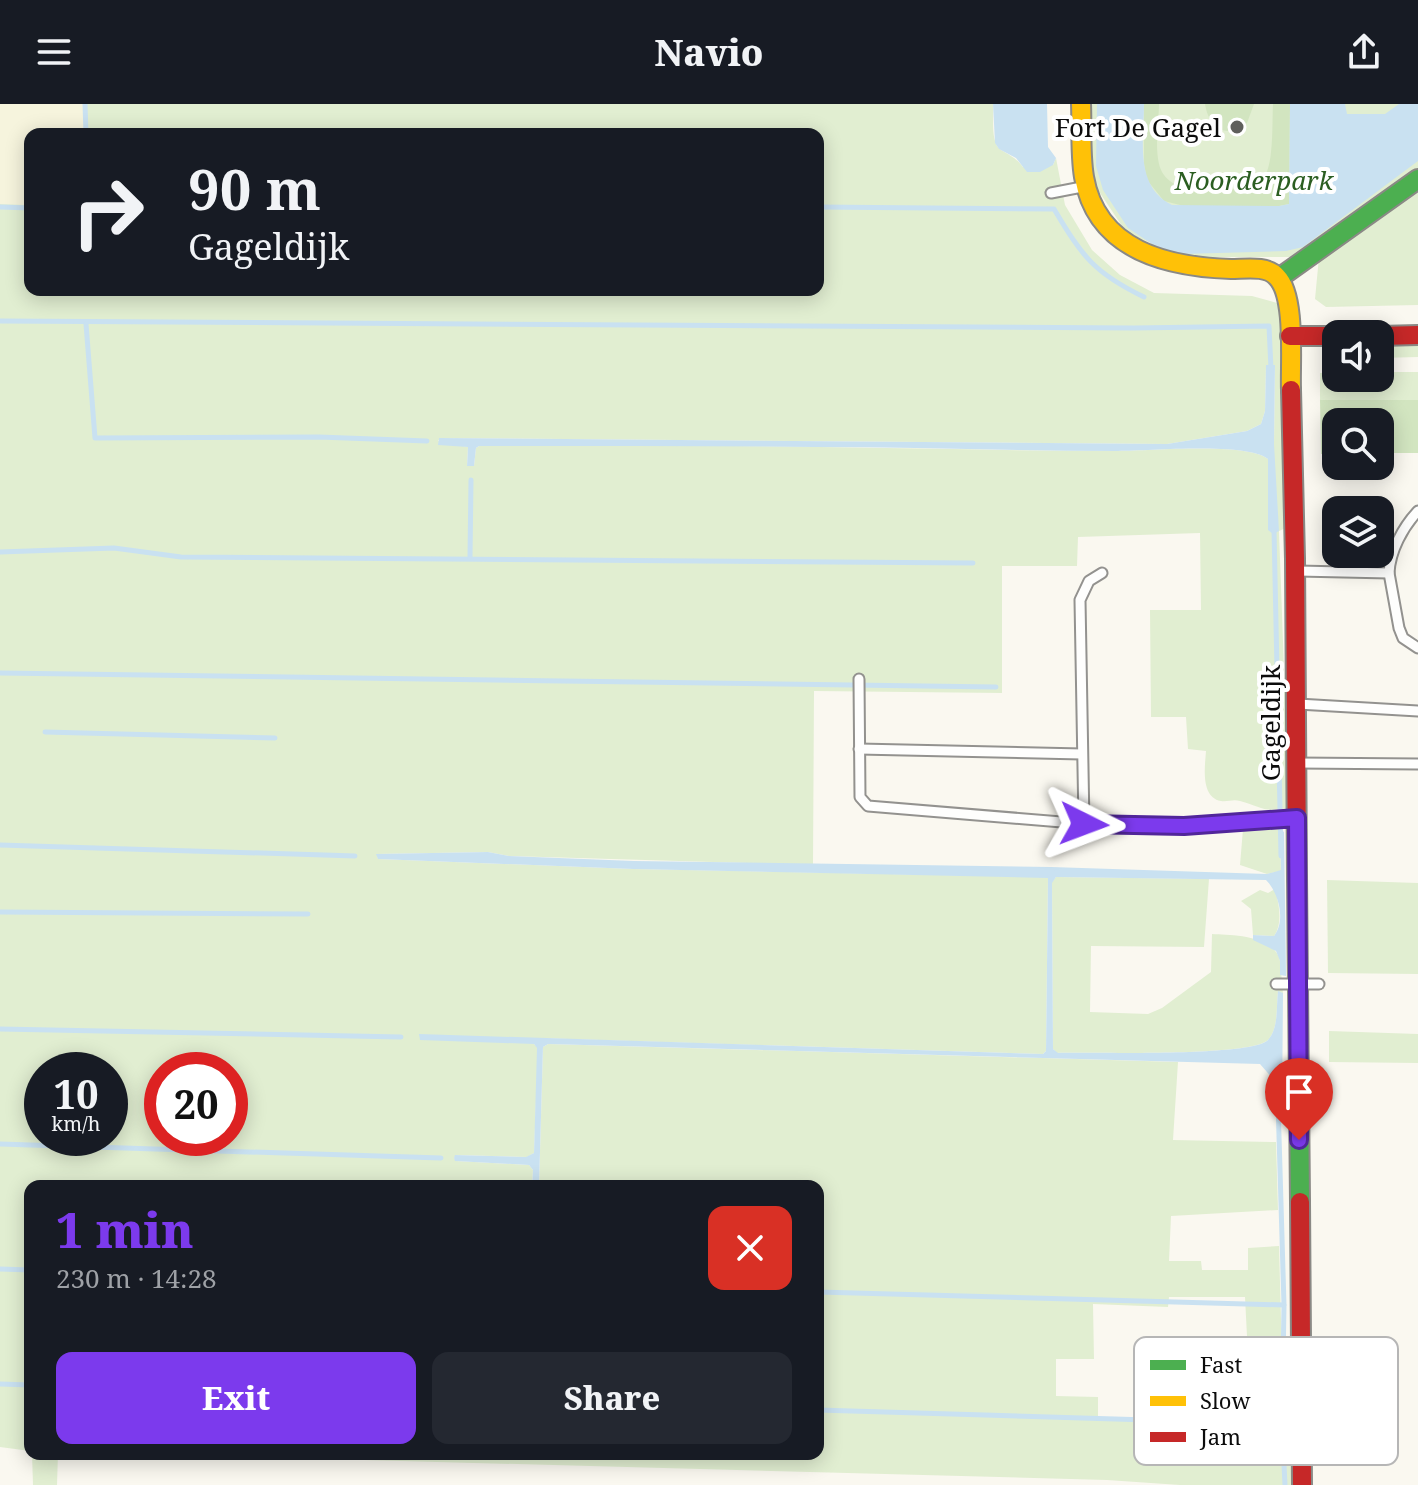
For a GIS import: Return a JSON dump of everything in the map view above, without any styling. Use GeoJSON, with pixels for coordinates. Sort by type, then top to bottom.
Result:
{"type":"FeatureCollection","features":[{"type":"Feature","properties":{"kind":"street"},"geometry":{"type":"LineString","coordinates":[[1081,104],[1083,173],[1092,203],[1111,231],[1137,253],[1152,260],[1185,267],[1269,270],[1279,278],[1418,179]]}},
{"type":"Feature","properties":{"kind":"street","name":"Gageldijk"},"geometry":{"type":"LineString","coordinates":[[1279,278],[1288,295],[1295,571],[1296,763],[1286,818],[1293,983],[1299,1337]]}},
{"type":"Feature","properties":{"kind":"street"},"geometry":{"type":"LineString","coordinates":[[1394,336],[1418,335]]}},
{"type":"Feature","properties":{"kind":"street"},"geometry":{"type":"LineString","coordinates":[[1290,336],[1322,336]]}},
{"type":"Feature","properties":{"kind":"street","name":"Gageldijk"},"geometry":{"type":"LineString","coordinates":[[1302,1465],[1302,1485]]}},
{"type":"Feature","properties":{"kind":"lane"},"geometry":{"type":"LineString","coordinates":[[1051,193],[1086,187]]}},
{"type":"Feature","properties":{"kind":"lane"},"geometry":{"type":"LineString","coordinates":[[1418,511],[1407,524],[1392,554],[1389,573],[1399,628],[1403,638],[1418,648]]}},
{"type":"Feature","properties":{"kind":"lane"},"geometry":{"type":"LineString","coordinates":[[1295,571],[1389,573]]}},
{"type":"Feature","properties":{"kind":"lane"},"geometry":{"type":"LineString","coordinates":[[1084,824],[1080,600],[1089,581],[1102,573]]}},
{"type":"Feature","properties":{"kind":"lane"},"geometry":{"type":"LineString","coordinates":[[859,679],[860,797],[868,806],[1084,824],[1184,826],[1286,818]]}},
{"type":"Feature","properties":{"kind":"lane"},"geometry":{"type":"LineString","coordinates":[[1296,703],[1418,711]]}},
{"type":"Feature","properties":{"kind":"lane"},"geometry":{"type":"LineString","coordinates":[[859,749],[1082,754]]}},
{"type":"Feature","properties":{"kind":"lane"},"geometry":{"type":"LineString","coordinates":[[1296,763],[1418,764]]}},
{"type":"Feature","properties":{"kind":"lane"},"geometry":{"type":"LineString","coordinates":[[1276,984],[1319,984]]}},
{"type":"Feature","properties":{"kind":"shaded area"},"geometry":{"type":"Polygon","coordinates":[[[0,104],[83,104],[85,128],[24,128],[24,205],[0,204],[0,104]]]}},
{"type":"Feature","properties":{"kind":"green space"},"geometry":{"type":"Polygon","coordinates":[[[83,104],[993,104],[994,136],[998,147],[1023,167],[1053,165],[1056,158],[1065,205],[1092,250],[1120,275],[1154,293],[1252,296],[1281,304],[1286,528],[1279,531],[1289,808],[1268,810],[1237,800],[1214,798],[1205,780],[1206,751],[1188,749],[1186,717],[1151,717],[1150,610],[1201,610],[1200,533],[1078,537],[1077,566],[1002,566],[1002,693],[814,691],[813,865],[509,856],[488,852],[377,854],[378,859],[633,869],[1048,877],[1046,1051],[1043,1054],[537,1038],[534,1044],[538,1048],[534,1153],[527,1157],[456,1155],[454,1158],[456,1161],[529,1165],[533,1170],[532,1180],[24,1180],[24,1450],[0,1447],[0,204],[24,205],[24,296],[824,296],[824,128],[85,128],[83,104]],[[1275,365],[1266,366],[1265,411],[1261,424],[1247,431],[1167,444],[440,438],[438,441],[468,447],[467,466],[474,466],[476,448],[479,446],[1240,451],[1268,459],[1268,530],[1275,365]]]}},
{"type":"Feature","properties":{"kind":"green space","name":"Noorderpark"},"geometry":{"type":"Polygon","coordinates":[[[1089,104],[1418,104],[1418,305],[1326,307],[1315,299],[1319,257],[1182,257],[1126,232],[1092,181],[1089,104]]]}},
{"type":"Feature","properties":{"kind":"green space"},"geometry":{"type":"Polygon","coordinates":[[[1144,104],[1159,104],[1157,148],[1164,175],[1181,187],[1212,191],[1237,189],[1264,177],[1271,153],[1273,104],[1290,104],[1289,204],[1188,207],[1164,201],[1147,180],[1144,104]]]}},
{"type":"Feature","properties":{"kind":"green space"},"geometry":{"type":"Polygon","coordinates":[[[1205,104],[1254,104],[1247,123],[1225,131],[1214,125],[1205,104]]]}},
{"type":"Feature","properties":{"kind":"green space"},"geometry":{"type":"Polygon","coordinates":[[[1418,345],[1418,357],[1394,358],[1394,346],[1418,345]]]}},
{"type":"Feature","properties":{"kind":"green space"},"geometry":{"type":"Polygon","coordinates":[[[1394,372],[1418,372],[1418,400],[1320,400],[1320,373],[1322,392],[1394,392],[1394,372]]]}},
{"type":"Feature","properties":{"kind":"green space"},"geometry":{"type":"Polygon","coordinates":[[[1320,400],[1418,400],[1418,453],[1394,453],[1394,408],[1322,408],[1321,454],[1320,400]]]}},
{"type":"Feature","properties":{"kind":"green space"},"geometry":{"type":"Polygon","coordinates":[[[1243,829],[1280,829],[1281,871],[1267,874],[1240,865],[1243,829]]]}},
{"type":"Feature","properties":{"kind":"green space"},"geometry":{"type":"Polygon","coordinates":[[[1056,877],[1209,879],[1204,947],[1091,946],[1090,1012],[1148,1014],[1162,1008],[1211,972],[1212,934],[1241,936],[1270,946],[1280,961],[1283,993],[1278,992],[1272,1035],[1255,1045],[1233,1049],[1057,1053],[1053,1049],[1052,882],[1056,877]]]}},
{"type":"Feature","properties":{"kind":"green space"},"geometry":{"type":"Polygon","coordinates":[[[1327,880],[1418,883],[1418,974],[1328,973],[1327,880]]]}},
{"type":"Feature","properties":{"kind":"green space"},"geometry":{"type":"Polygon","coordinates":[[[1275,889],[1279,913],[1277,931],[1274,936],[1253,935],[1251,909],[1241,901],[1260,890],[1268,893],[1275,889]]]}},
{"type":"Feature","properties":{"kind":"green space"},"geometry":{"type":"Polygon","coordinates":[[[1329,1031],[1418,1034],[1418,1063],[1329,1062],[1329,1031]]]}},
{"type":"Feature","properties":{"kind":"green space"},"geometry":{"type":"Polygon","coordinates":[[[548,1044],[1178,1062],[1173,1140],[1276,1142],[1278,1210],[1171,1216],[1169,1261],[1201,1261],[1202,1270],[1248,1270],[1248,1248],[1279,1246],[1281,1337],[1247,1337],[1245,1297],[1169,1297],[1168,1307],[1093,1304],[1094,1359],[1056,1359],[1056,1396],[1098,1397],[1098,1420],[1134,1421],[1134,1465],[1296,1465],[1296,1485],[1180,1485],[1107,1480],[365,1460],[824,1460],[824,1180],[539,1180],[543,1047],[548,1044]]]}},
{"type":"Feature","properties":{"kind":"green space"},"geometry":{"type":"Polygon","coordinates":[[[32,1460],[58,1460],[57,1485],[33,1485],[32,1460]]]}},
{"type":"Feature","properties":{"kind":"water"},"geometry":{"type":"Polygon","coordinates":[[[993,104],[1047,104],[1048,147],[1056,158],[1053,165],[1040,172],[1027,172],[1016,158],[999,149],[995,143],[993,104]]]}},
{"type":"Feature","properties":{"kind":"water"},"geometry":{"type":"Polygon","coordinates":[[[1097,104],[1144,104],[1146,174],[1160,197],[1172,205],[1289,204],[1290,104],[1345,104],[1347,114],[1385,114],[1399,104],[1418,104],[1418,161],[1303,247],[1286,251],[1182,254],[1158,248],[1128,228],[1103,190],[1096,166],[1097,104]]]}},
{"type":"Feature","properties":{"kind":"water"},"geometry":{"type":"Polygon","coordinates":[[[1266,365],[1275,365],[1274,444],[1279,531],[1273,534],[1268,530],[1268,459],[1240,451],[479,446],[476,448],[474,466],[467,466],[468,447],[438,445],[439,438],[1167,444],[1247,431],[1261,424],[1265,411],[1266,365]]]}},
{"type":"Feature","properties":{"kind":"water"},"geometry":{"type":"Polygon","coordinates":[[[1280,829],[1284,832],[1286,976],[1280,975],[1276,951],[1253,940],[1253,935],[1274,936],[1280,923],[1277,899],[1266,880],[1056,877],[1052,883],[1053,1049],[1058,1053],[1169,1052],[1256,1045],[1272,1035],[1278,991],[1283,993],[1282,1108],[1276,1108],[1273,1079],[1260,1064],[548,1044],[543,1047],[539,1180],[532,1180],[533,1170],[529,1165],[455,1161],[454,1158],[455,1155],[526,1157],[534,1153],[537,1048],[534,1044],[420,1040],[419,1034],[1043,1054],[1046,1051],[1048,878],[633,869],[378,859],[376,854],[488,852],[509,856],[634,861],[1051,867],[1267,874],[1281,870],[1280,829]]]}},
{"type":"Feature","properties":{"kind":"waterway"},"geometry":{"type":"LineString","coordinates":[[85,104],[86,128]]}},
{"type":"Feature","properties":{"kind":"waterway"},"geometry":{"type":"LineString","coordinates":[[0,207],[24,208]]}},
{"type":"Feature","properties":{"kind":"waterway"},"geometry":{"type":"LineString","coordinates":[[824,207],[1054,209],[1091,262],[1113,280],[1144,297]]}},
{"type":"Feature","properties":{"kind":"waterway"},"geometry":{"type":"LineString","coordinates":[[0,321],[1134,328],[1269,326],[1271,369]]}},
{"type":"Feature","properties":{"kind":"waterway"},"geometry":{"type":"LineString","coordinates":[[86,324],[95,438],[319,437],[427,441]]}},
{"type":"Feature","properties":{"kind":"waterway"},"geometry":{"type":"LineString","coordinates":[[470,557],[471,480]]}},
{"type":"Feature","properties":{"kind":"waterway"},"geometry":{"type":"LineString","coordinates":[[1274,530],[1281,856]]}},
{"type":"Feature","properties":{"kind":"waterway"},"geometry":{"type":"LineString","coordinates":[[0,552],[114,548],[181,557],[973,563]]}},
{"type":"Feature","properties":{"kind":"waterway"},"geometry":{"type":"LineString","coordinates":[[0,673],[996,687]]}},
{"type":"Feature","properties":{"kind":"waterway"},"geometry":{"type":"LineString","coordinates":[[45,732],[275,738]]}},
{"type":"Feature","properties":{"kind":"waterway"},"geometry":{"type":"LineString","coordinates":[[0,845],[355,856]]}},
{"type":"Feature","properties":{"kind":"waterway"},"geometry":{"type":"LineString","coordinates":[[0,912],[308,914]]}},
{"type":"Feature","properties":{"kind":"waterway"},"geometry":{"type":"LineString","coordinates":[[0,1029],[401,1037]]}},
{"type":"Feature","properties":{"kind":"waterway"},"geometry":{"type":"LineString","coordinates":[[1278,1102],[1283,1337]]}},
{"type":"Feature","properties":{"kind":"waterway"},"geometry":{"type":"LineString","coordinates":[[0,1144],[441,1158]]}},
{"type":"Feature","properties":{"kind":"waterway"},"geometry":{"type":"LineString","coordinates":[[0,1269],[24,1270]]}},
{"type":"Feature","properties":{"kind":"waterway"},"geometry":{"type":"LineString","coordinates":[[824,1292],[1284,1305]]}},
{"type":"Feature","properties":{"kind":"waterway"},"geometry":{"type":"LineString","coordinates":[[0,1384],[24,1385]]}},
{"type":"Feature","properties":{"kind":"waterway"},"geometry":{"type":"LineString","coordinates":[[824,1410],[1134,1420]]}},
{"type":"Feature","properties":{"kind":"waterway"},"geometry":{"type":"LineString","coordinates":[[1284,1465],[1285,1485]]}},
{"type":"Feature","properties":{"kind":"traffic: fast"},"geometry":{"type":"LineString","coordinates":[[1279,278],[1418,179]]}},
{"type":"Feature","properties":{"kind":"traffic: fast"},"geometry":{"type":"LineString","coordinates":[[1297,878],[1300,1202]]}},
{"type":"Feature","properties":{"kind":"traffic: slow"},"geometry":{"type":"LineString","coordinates":[[1081,104],[1084,177],[1091,202],[1104,222],[1120,238],[1160,259],[1207,268],[1262,269],[1277,277],[1283,286],[1290,314],[1291,390]]}},
{"type":"Feature","properties":{"kind":"traffic: jam"},"geometry":{"type":"LineString","coordinates":[[1394,336],[1418,335]]}},
{"type":"Feature","properties":{"kind":"traffic: jam"},"geometry":{"type":"LineString","coordinates":[[1290,336],[1322,336]]}},
{"type":"Feature","properties":{"kind":"traffic: jam"},"geometry":{"type":"LineString","coordinates":[[1291,390],[1297,878]]}},
{"type":"Feature","properties":{"kind":"traffic: jam"},"geometry":{"type":"LineString","coordinates":[[1300,1202],[1301,1337]]}},
{"type":"Feature","properties":{"kind":"traffic: jam"},"geometry":{"type":"LineString","coordinates":[[1302,1465],[1302,1485]]}},
{"type":"Feature","properties":{"kind":"place","name":"Fort De Gagel"},"geometry":{"type":"Point","coordinates":[1237,127]}},
{"type":"Feature","properties":{"kind":"route"},"geometry":{"type":"LineString","coordinates":[[1084,824],[1184,826],[1297,818],[1299,1140]]}}]}
